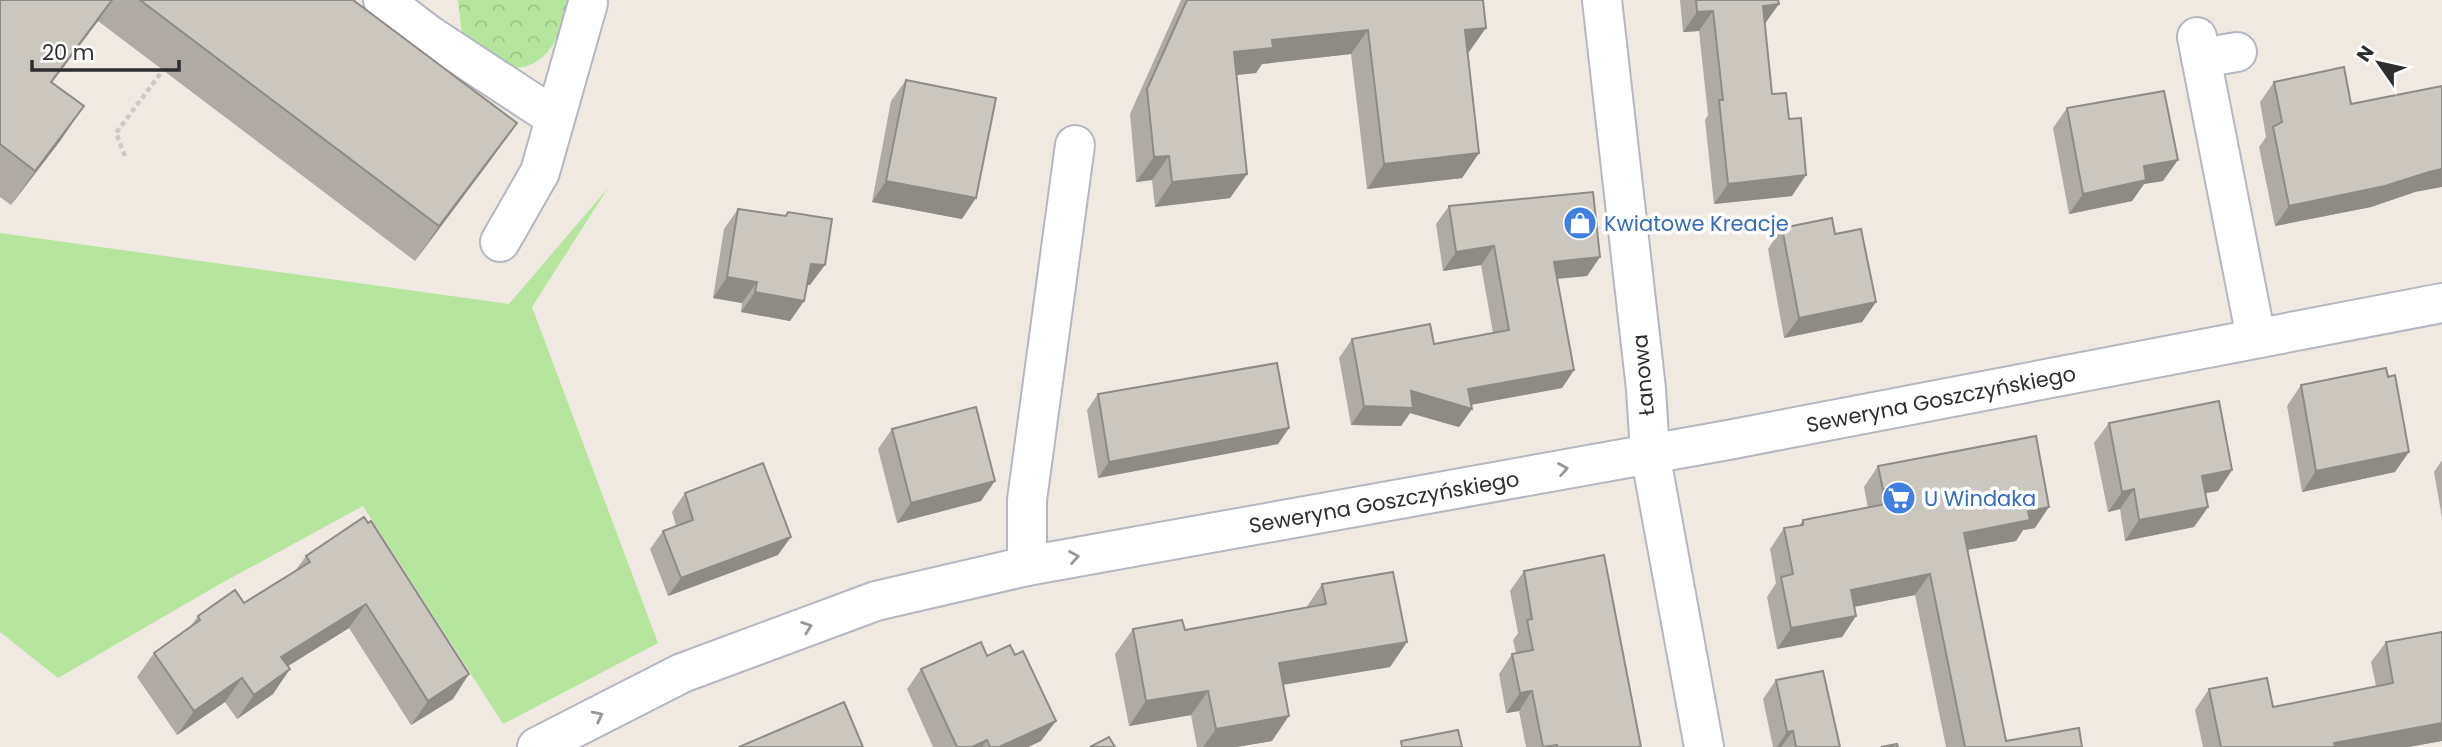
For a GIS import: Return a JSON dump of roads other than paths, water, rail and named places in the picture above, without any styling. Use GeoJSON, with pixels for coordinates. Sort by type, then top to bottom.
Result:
{"type":"FeatureCollection","features":[{"type":"Feature","properties":{"kind":"street"},"geometry":{"type":"LineString","coordinates":[[383,0],[554,117]]}},
{"type":"Feature","properties":{"kind":"street","name":"Łanowa"},"geometry":{"type":"LineString","coordinates":[[1602,0],[1646,389],[1650,453],[1704,747]]}},
{"type":"Feature","properties":{"kind":"street"},"geometry":{"type":"LineString","coordinates":[[500,242],[540,172],[588,3]]}},
{"type":"Feature","properties":{"kind":"street"},"geometry":{"type":"LineString","coordinates":[[2212,49],[2256,338]]}},
{"type":"Feature","properties":{"kind":"street"},"geometry":{"type":"LineString","coordinates":[[1027,566],[1027,500],[1075,145]]}},
{"type":"Feature","properties":{"kind":"street","name":"Seweryna Goszczyńskiego"},"geometry":{"type":"LineString","coordinates":[[537,747],[682,673],[876,601],[1027,566],[1728,440],[2442,303]]}},
{"type":"Feature","properties":{"kind":"place","name":"Kwiatowe Kreacje"},"geometry":{"type":"Point","coordinates":[1580,223]}},
{"type":"Feature","properties":{"kind":"place","name":"U Windaka"},"geometry":{"type":"Point","coordinates":[1899,498]}}]}
